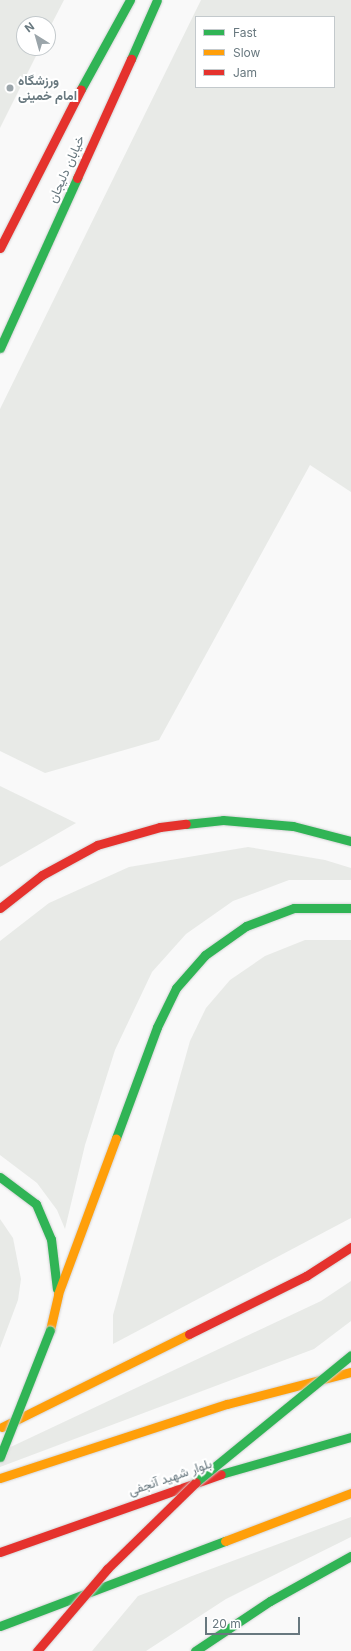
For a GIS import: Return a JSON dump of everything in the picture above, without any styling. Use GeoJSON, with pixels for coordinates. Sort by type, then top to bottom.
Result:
{"type":"FeatureCollection","features":[{"type":"Feature","properties":{"kind":"main road"},"geometry":{"type":"LineString","coordinates":[[0,248],[112,27],[130,0]]}},
{"type":"Feature","properties":{"kind":"main road","name":"خیابان دلیجان"},"geometry":{"type":"LineString","coordinates":[[0,348],[157,0]]}},
{"type":"Feature","properties":{"kind":"main road"},"geometry":{"type":"LineString","coordinates":[[0,908],[42,874],[97,845],[160,827],[223,820],[293,826],[351,841]]}},
{"type":"Feature","properties":{"kind":"main road"},"geometry":{"type":"LineString","coordinates":[[0,1457],[50,1330],[58,1294],[157,1027],[176,988],[205,955],[246,926],[294,908],[351,908]]}},
{"type":"Feature","properties":{"kind":"main road"},"geometry":{"type":"LineString","coordinates":[[0,1177],[36,1204],[51,1239],[58,1294]]}},
{"type":"Feature","properties":{"kind":"main road"},"geometry":{"type":"LineString","coordinates":[[0,1428],[299,1279],[351,1247]]}},
{"type":"Feature","properties":{"kind":"main road"},"geometry":{"type":"LineString","coordinates":[[37,1651],[107,1569],[204,1475],[351,1354]]}},
{"type":"Feature","properties":{"kind":"main road"},"geometry":{"type":"LineString","coordinates":[[0,1478],[227,1404],[351,1372]]}},
{"type":"Feature","properties":{"kind":"main road","name":"بلوار شهید آنجفی"},"geometry":{"type":"LineString","coordinates":[[0,1552],[246,1465],[351,1437]]}},
{"type":"Feature","properties":{"kind":"main road"},"geometry":{"type":"LineString","coordinates":[[0,1626],[351,1493]]}},
{"type":"Feature","properties":{"kind":"main road"},"geometry":{"type":"LineString","coordinates":[[195,1651],[270,1601],[351,1556]]}},
{"type":"Feature","properties":{"kind":"shaded area","name":"ورزشگاه امام خمینی"},"geometry":{"type":"Polygon","coordinates":[[[0,0],[64,0],[56,16],[16,16],[16,56],[36,56],[0,128],[0,0]]]}},
{"type":"Feature","properties":{"kind":"shaded area"},"geometry":{"type":"Polygon","coordinates":[[[201,0],[351,0],[351,492],[310,465],[159,740],[45,773],[0,751],[0,409],[201,0]]]}},
{"type":"Feature","properties":{"kind":"shaded area"},"geometry":{"type":"Polygon","coordinates":[[[0,786],[76,823],[0,867],[0,786]]]}},
{"type":"Feature","properties":{"kind":"shaded area"},"geometry":{"type":"Polygon","coordinates":[[[248,847],[325,860],[351,868],[351,880],[289,880],[233,901],[186,934],[152,972],[115,1050],[85,1145],[65,1229],[57,1210],[37,1183],[0,1155],[0,941],[49,903],[129,867],[248,847]]]}},
{"type":"Feature","properties":{"kind":"shaded area"},"geometry":{"type":"Polygon","coordinates":[[[305,940],[351,940],[351,1218],[113,1344],[113,1315],[190,1041],[206,1008],[230,980],[265,956],[305,940]]]}},
{"type":"Feature","properties":{"kind":"shaded area"},"geometry":{"type":"Polygon","coordinates":[[[0,1219],[13,1238],[21,1279],[18,1300],[0,1348],[0,1219]]]}},
{"type":"Feature","properties":{"kind":"shaded area"},"geometry":{"type":"Polygon","coordinates":[[[351,1281],[351,1321],[314,1349],[0,1467],[0,1452],[321,1301],[351,1281]]]}},
{"type":"Feature","properties":{"kind":"shaded area"},"geometry":{"type":"Polygon","coordinates":[[[351,1517],[351,1537],[226,1599],[146,1651],[92,1651],[138,1596],[351,1517]]]}},
{"type":"Feature","properties":{"kind":"traffic: fast"},"geometry":{"type":"LineString","coordinates":[[81,89],[130,0]]}},
{"type":"Feature","properties":{"kind":"traffic: fast"},"geometry":{"type":"LineString","coordinates":[[131,59],[157,0]]}},
{"type":"Feature","properties":{"kind":"traffic: fast"},"geometry":{"type":"LineString","coordinates":[[0,348],[77,178]]}},
{"type":"Feature","properties":{"kind":"traffic: fast"},"geometry":{"type":"LineString","coordinates":[[186,824],[223,820],[293,826],[351,841]]}},
{"type":"Feature","properties":{"kind":"traffic: fast"},"geometry":{"type":"LineString","coordinates":[[116,1138],[157,1027],[176,988],[205,955],[246,926],[294,908],[351,908]]}},
{"type":"Feature","properties":{"kind":"traffic: fast"},"geometry":{"type":"LineString","coordinates":[[0,1177],[36,1204],[51,1239],[57,1289]]}},
{"type":"Feature","properties":{"kind":"traffic: fast"},"geometry":{"type":"LineString","coordinates":[[0,1457],[50,1330]]}},
{"type":"Feature","properties":{"kind":"traffic: fast"},"geometry":{"type":"LineString","coordinates":[[196,1482],[351,1355]]}},
{"type":"Feature","properties":{"kind":"traffic: fast"},"geometry":{"type":"LineString","coordinates":[[221,1474],[351,1437]]}},
{"type":"Feature","properties":{"kind":"traffic: fast"},"geometry":{"type":"LineString","coordinates":[[0,1626],[225,1541]]}},
{"type":"Feature","properties":{"kind":"traffic: fast"},"geometry":{"type":"LineString","coordinates":[[195,1651],[270,1601],[351,1556]]}},
{"type":"Feature","properties":{"kind":"traffic: slow"},"geometry":{"type":"LineString","coordinates":[[50,1330],[58,1294],[116,1138]]}},
{"type":"Feature","properties":{"kind":"traffic: slow"},"geometry":{"type":"LineString","coordinates":[[2,1427],[189,1334]]}},
{"type":"Feature","properties":{"kind":"traffic: slow"},"geometry":{"type":"LineString","coordinates":[[0,1478],[227,1404],[351,1372]]}},
{"type":"Feature","properties":{"kind":"traffic: slow"},"geometry":{"type":"LineString","coordinates":[[225,1541],[351,1493]]}},
{"type":"Feature","properties":{"kind":"traffic: jam"},"geometry":{"type":"LineString","coordinates":[[77,178],[131,59]]}},
{"type":"Feature","properties":{"kind":"traffic: jam"},"geometry":{"type":"LineString","coordinates":[[0,248],[81,89]]}},
{"type":"Feature","properties":{"kind":"traffic: jam"},"geometry":{"type":"LineString","coordinates":[[0,908],[42,875],[97,845],[160,827],[186,824]]}},
{"type":"Feature","properties":{"kind":"traffic: jam"},"geometry":{"type":"LineString","coordinates":[[189,1334],[306,1276],[351,1247]]}},
{"type":"Feature","properties":{"kind":"traffic: jam"},"geometry":{"type":"LineString","coordinates":[[0,1552],[221,1474]]}},
{"type":"Feature","properties":{"kind":"traffic: jam"},"geometry":{"type":"LineString","coordinates":[[37,1651],[107,1569],[196,1482]]}},
{"type":"Feature","properties":{"kind":"place","name":"ورزشگاه امام خمینی"},"geometry":{"type":"Point","coordinates":[10,88]}}]}
